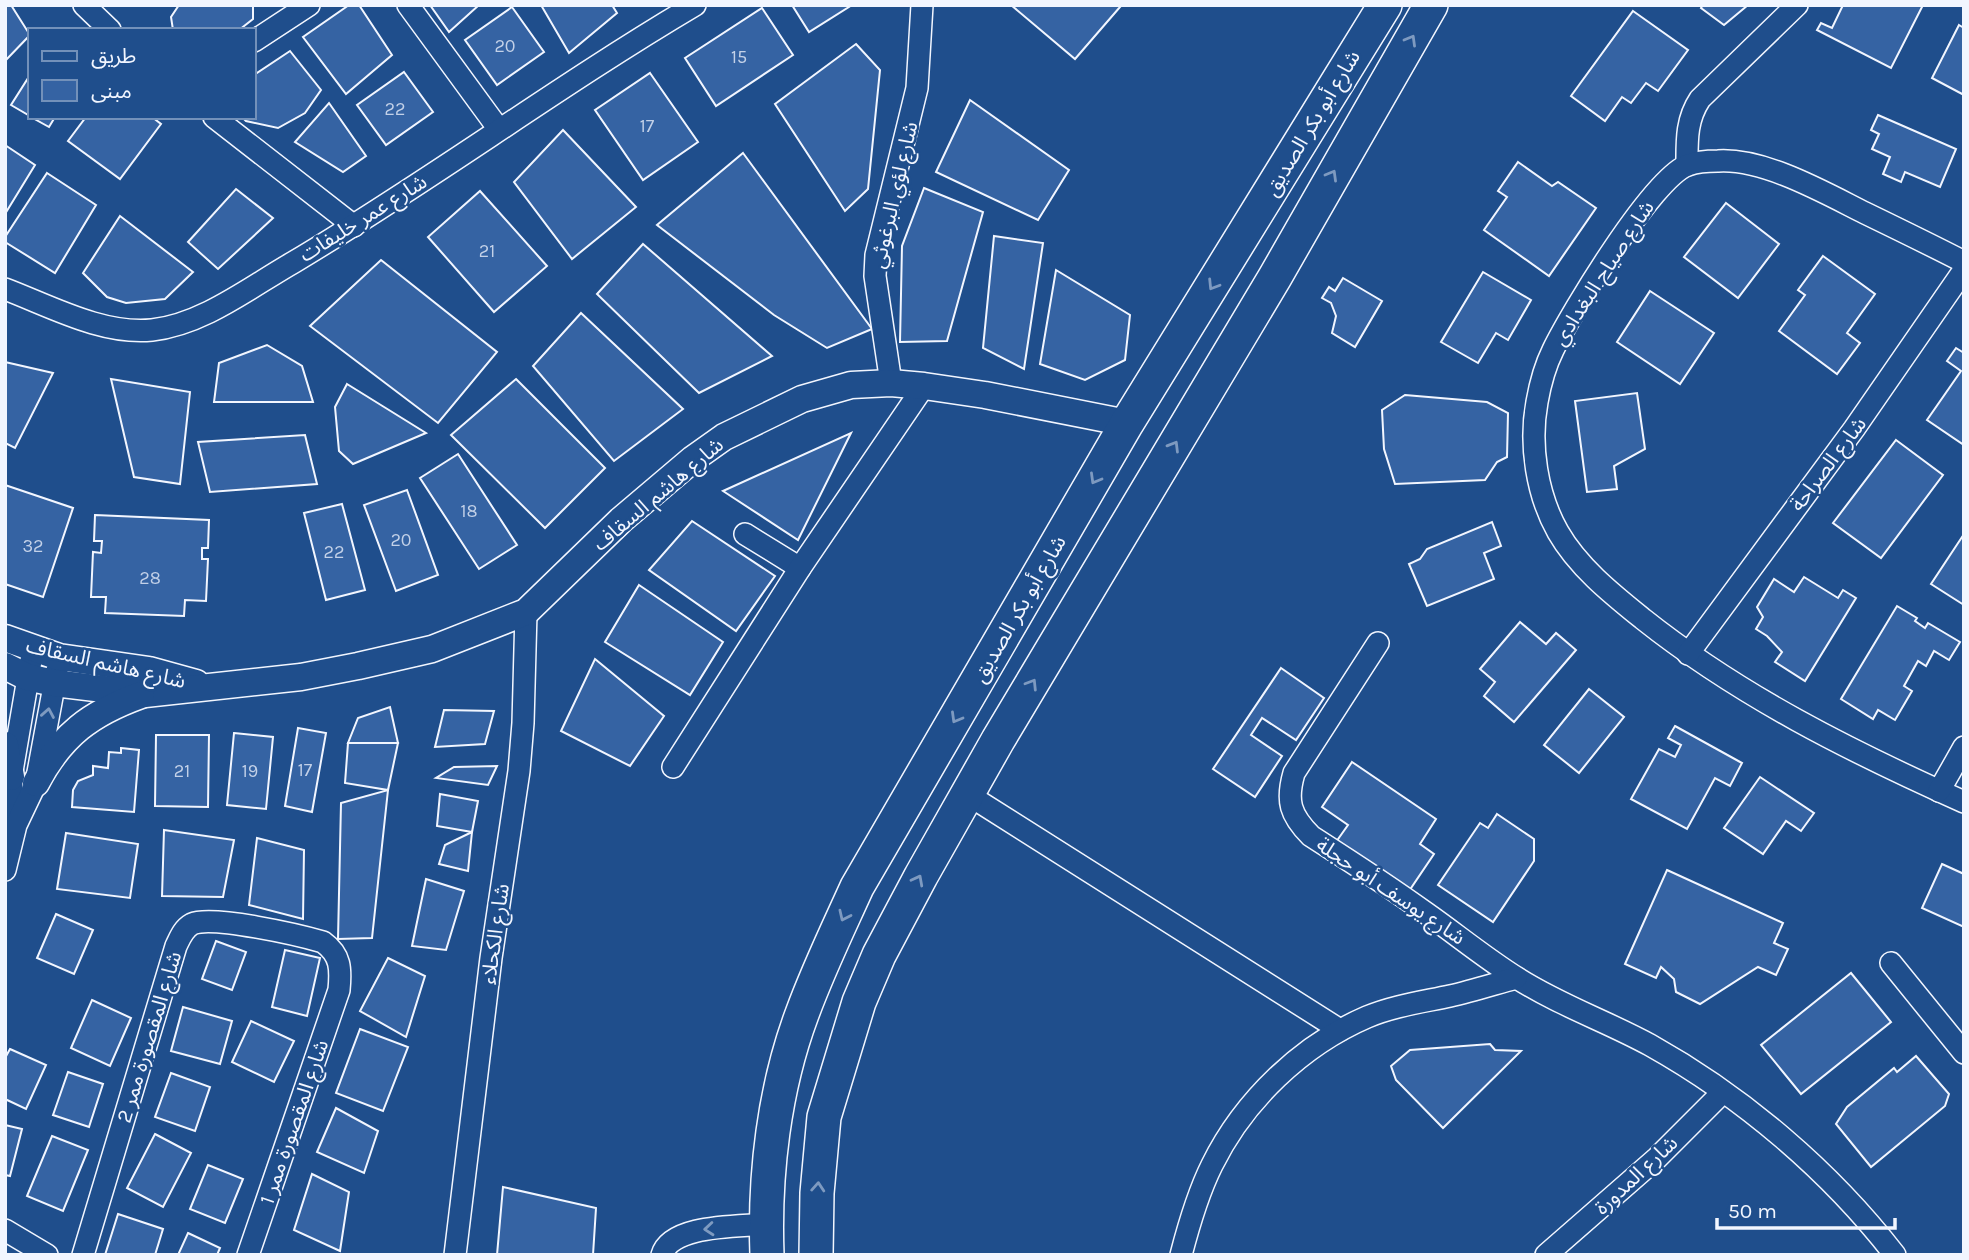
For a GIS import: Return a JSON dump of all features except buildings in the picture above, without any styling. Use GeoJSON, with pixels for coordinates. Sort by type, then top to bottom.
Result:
{"type":"FeatureCollection","features":[{"type":"Feature","properties":{"kind":"main road","name":"شارع أبو بكر الصديق"},"geometry":{"type":"LineString","coordinates":[[767,1239],[772,1147],[784,1072],[801,1016],[857,887],[1127,423],[1385,5]]}},
{"type":"Feature","properties":{"kind":"main road","name":"شارع أبو بكر الصديق"},"geometry":{"type":"LineString","coordinates":[[816,1255],[817,1193],[824,1117],[859,1002],[879,955],[967,794],[1275,277],[1431,5]]}},
{"type":"Feature","properties":{"kind":"main road"},"geometry":{"type":"LineString","coordinates":[[1233,253],[1241,248],[1259,248],[1272,260],[1275,277]]}},
{"type":"Feature","properties":{"kind":"street"},"geometry":{"type":"LineString","coordinates":[[84,5],[108,28]]}},
{"type":"Feature","properties":{"kind":"street"},"geometry":{"type":"LineString","coordinates":[[256,40],[309,5]]}},
{"type":"Feature","properties":{"kind":"street"},"geometry":{"type":"LineString","coordinates":[[408,5],[498,128]]}},
{"type":"Feature","properties":{"kind":"street","name":"شارع لؤي البرغوثي"},"geometry":{"type":"LineString","coordinates":[[891,383],[875,276],[876,254],[917,88],[922,5]]}},
{"type":"Feature","properties":{"kind":"street"},"geometry":{"type":"LineString","coordinates":[[1797,5],[1700,99],[1691,114],[1688,126],[1687,165],[1721,160],[1748,164],[1778,173],[1964,261]]}},
{"type":"Feature","properties":{"kind":"street","name":"شارع عمر خليفات"},"geometry":{"type":"LineString","coordinates":[[5,289],[80,318],[120,329],[151,330],[208,312],[354,226],[680,9]]}},
{"type":"Feature","properties":{"kind":"street"},"geometry":{"type":"LineString","coordinates":[[217,119],[354,226]]}},
{"type":"Feature","properties":{"kind":"street","name":"شارع صياح البغدادي"},"geometry":{"type":"LineString","coordinates":[[1687,165],[1670,177],[1641,210],[1552,352],[1536,405],[1536,463],[1542,495],[1558,533],[1583,565],[1615,596],[1688,654],[1825,736],[1964,802]]}},
{"type":"Feature","properties":{"kind":"street","name":"شارع الصراحة"},"geometry":{"type":"LineString","coordinates":[[1688,654],[1862,418],[1964,270]]}},
{"type":"Feature","properties":{"kind":"street","name":"شارع هاشم السقاف"},"geometry":{"type":"LineString","coordinates":[[16,671],[54,683],[145,694],[301,677],[432,649],[526,612],[621,520],[693,459],[724,438],[755,420],[802,399],[851,385],[891,383],[923,386],[985,395],[1127,423]]}},
{"type":"Feature","properties":{"kind":"street"},"geometry":{"type":"LineString","coordinates":[[673,767],[800,568],[923,386]]}},
{"type":"Feature","properties":{"kind":"street"},"geometry":{"type":"LineString","coordinates":[[746,534],[800,568]]}},
{"type":"Feature","properties":{"kind":"street","name":"شارع الكحلاء"},"geometry":{"type":"LineString","coordinates":[[455,1255],[491,958],[519,771],[526,612]]}},
{"type":"Feature","properties":{"kind":"street","name":"شارع هاشم السقاف"},"geometry":{"type":"LineString","coordinates":[[5,638],[59,657],[149,670],[208,687]]}},
{"type":"Feature","properties":{"kind":"street","name":"شارع يوسف أبو حجلة"},"geometry":{"type":"LineString","coordinates":[[1378,643],[1302,758],[1291,785],[1290,806],[1311,836],[1393,889],[1516,978],[1647,1043],[1723,1091],[1770,1128],[1826,1179],[1851,1203],[1895,1255]]}},
{"type":"Feature","properties":{"kind":"street"},"geometry":{"type":"LineString","coordinates":[[24,780],[16,671],[33,649]]}},
{"type":"Feature","properties":{"kind":"street"},"geometry":{"type":"LineString","coordinates":[[5,870],[24,780],[54,683],[59,657]]}},
{"type":"Feature","properties":{"kind":"street"},"geometry":{"type":"LineString","coordinates":[[24,780],[46,764],[73,732],[89,719],[145,694]]}},
{"type":"Feature","properties":{"kind":"street"},"geometry":{"type":"LineString","coordinates":[[5,745],[24,780]]}},
{"type":"Feature","properties":{"kind":"street"},"geometry":{"type":"LineString","coordinates":[[1939,791],[1964,747]]}},
{"type":"Feature","properties":{"kind":"street"},"geometry":{"type":"LineString","coordinates":[[967,794],[1340,1030]]}},
{"type":"Feature","properties":{"kind":"street","name":"شارع المقصورة ممر 2"},"geometry":{"type":"LineString","coordinates":[[83,1255],[176,946],[184,931],[201,922],[223,922],[323,942],[338,958],[341,968],[339,990]]}},
{"type":"Feature","properties":{"kind":"street"},"geometry":{"type":"LineString","coordinates":[[1891,963],[1964,1053]]}},
{"type":"Feature","properties":{"kind":"street"},"geometry":{"type":"LineString","coordinates":[[1181,1255],[1197,1202],[1213,1163],[1242,1117],[1283,1072],[1313,1047],[1370,1016],[1516,978]]}},
{"type":"Feature","properties":{"kind":"street","name":"شارع المقصورة ممر 1"},"geometry":{"type":"LineString","coordinates":[[248,1255],[339,990]]}},
{"type":"Feature","properties":{"kind":"street","name":"شارع المدورة"},"geometry":{"type":"LineString","coordinates":[[1546,1255],[1657,1158],[1723,1091]]}},
{"type":"Feature","properties":{"kind":"street"},"geometry":{"type":"LineString","coordinates":[[5,1230],[47,1255]]}},
{"type":"Feature","properties":{"kind":"street"},"geometry":{"type":"LineString","coordinates":[[662,1255],[664,1247],[675,1238],[697,1230],[767,1239]]}}]}
